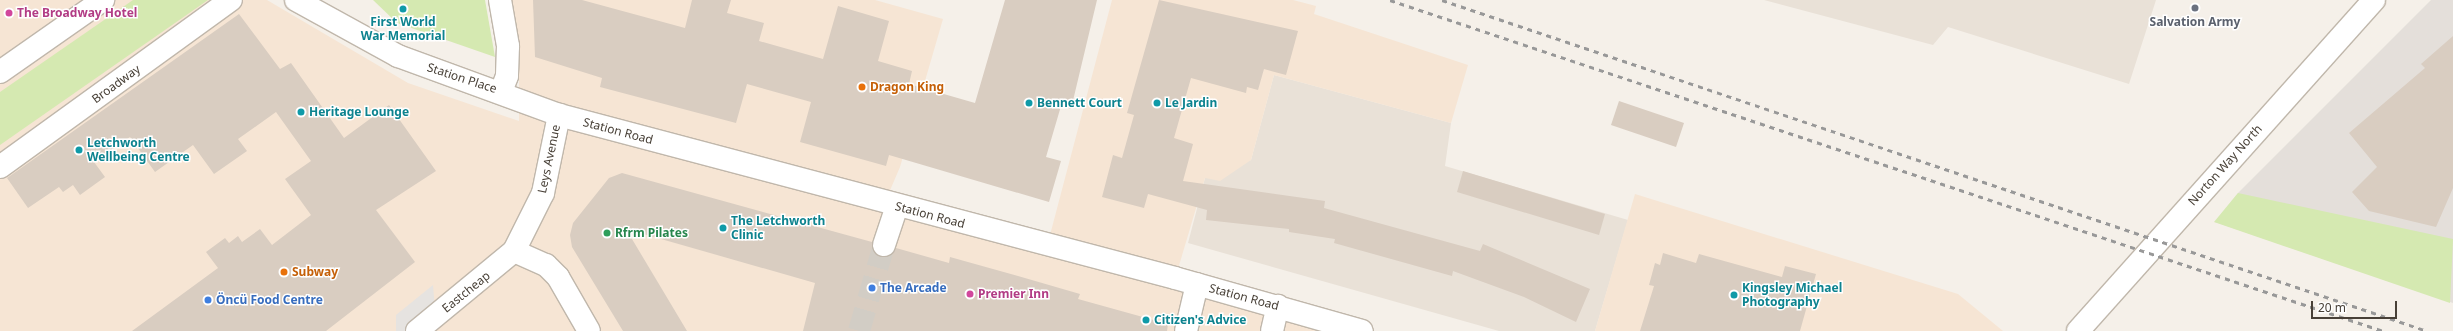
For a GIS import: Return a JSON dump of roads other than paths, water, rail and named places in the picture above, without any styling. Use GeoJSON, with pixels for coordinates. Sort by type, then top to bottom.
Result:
{"type":"FeatureCollection","features":[{"type":"Feature","properties":{"kind":"street"},"geometry":{"type":"LineString","coordinates":[[0,72],[103,0]]}},
{"type":"Feature","properties":{"kind":"street","name":"Broadway"},"geometry":{"type":"LineString","coordinates":[[0,167],[231,0]]}},
{"type":"Feature","properties":{"kind":"street","name":"Station Place"},"geometry":{"type":"LineString","coordinates":[[296,0],[360,38],[398,56],[501,92],[507,76],[508,46],[500,0]]}},
{"type":"Feature","properties":{"kind":"street","name":"Station Place"},"geometry":{"type":"LineString","coordinates":[[327,0],[360,38]]}},
{"type":"Feature","properties":{"kind":"street","name":"Norton Way North"},"geometry":{"type":"LineString","coordinates":[[2078,331],[2374,0]]}},
{"type":"Feature","properties":{"kind":"street","name":"Station Road"},"geometry":{"type":"LineString","coordinates":[[501,92],[559,115],[897,206],[1197,284],[1362,331]]}},
{"type":"Feature","properties":{"kind":"street","name":"Leys Avenue"},"geometry":{"type":"LineString","coordinates":[[514,251],[543,193],[559,115]]}},
{"type":"Feature","properties":{"kind":"street"},"geometry":{"type":"LineString","coordinates":[[884,245],[897,206]]}},
{"type":"Feature","properties":{"kind":"street"},"geometry":{"type":"LineString","coordinates":[[514,251],[546,265],[558,277],[590,331]]}},
{"type":"Feature","properties":{"kind":"street","name":"Eastcheap"},"geometry":{"type":"LineString","coordinates":[[417,331],[514,251]]}},
{"type":"Feature","properties":{"kind":"street"},"geometry":{"type":"LineString","coordinates":[[1186,331],[1197,284]]}},
{"type":"Feature","properties":{"kind":"street"},"geometry":{"type":"LineString","coordinates":[[1272,331],[1278,306]]}},
{"type":"Feature","properties":{"kind":"tunnel"},"geometry":{"type":"LineString","coordinates":[[859,331],[884,245]]}},
{"type":"Feature","properties":{"kind":"railway"},"geometry":{"type":"LineString","coordinates":[[1390,0],[2383,331]]}},
{"type":"Feature","properties":{"kind":"railway"},"geometry":{"type":"LineString","coordinates":[[1442,0],[2427,331]]}},
{"type":"Feature","properties":{"kind":"place","name":"Salvation Army"},"geometry":{"type":"Point","coordinates":[2195,8]}},
{"type":"Feature","properties":{"kind":"place","name":"First World War Memorial"},"geometry":{"type":"Point","coordinates":[403,9]}},
{"type":"Feature","properties":{"kind":"place","name":"The Broadway Hotel"},"geometry":{"type":"Point","coordinates":[9,13]}},
{"type":"Feature","properties":{"kind":"place","name":"Dragon King"},"geometry":{"type":"Point","coordinates":[862,87]}},
{"type":"Feature","properties":{"kind":"place","name":"Bennett Court"},"geometry":{"type":"Point","coordinates":[1029,103]}},
{"type":"Feature","properties":{"kind":"place","name":"Le Jardin"},"geometry":{"type":"Point","coordinates":[1157,103]}},
{"type":"Feature","properties":{"kind":"place","name":"Heritage Lounge"},"geometry":{"type":"Point","coordinates":[301,112]}},
{"type":"Feature","properties":{"kind":"place","name":"Letchworth Wellbeing Centre"},"geometry":{"type":"Point","coordinates":[79,150]}},
{"type":"Feature","properties":{"kind":"place","name":"The Letchworth Clinic"},"geometry":{"type":"Point","coordinates":[723,228]}},
{"type":"Feature","properties":{"kind":"place","name":"Rfrm Pilates"},"geometry":{"type":"Point","coordinates":[607,233]}},
{"type":"Feature","properties":{"kind":"place","name":"Subway"},"geometry":{"type":"Point","coordinates":[284,272]}},
{"type":"Feature","properties":{"kind":"place","name":"The Arcade"},"geometry":{"type":"Point","coordinates":[872,288]}},
{"type":"Feature","properties":{"kind":"place","name":"Premier Inn"},"geometry":{"type":"Point","coordinates":[970,294]}},
{"type":"Feature","properties":{"kind":"place","name":"Kingsley Michael Photography"},"geometry":{"type":"Point","coordinates":[1734,295]}},
{"type":"Feature","properties":{"kind":"place","name":"Öncü Food Centre"},"geometry":{"type":"Point","coordinates":[208,300]}},
{"type":"Feature","properties":{"kind":"place","name":"Citizen's Advice"},"geometry":{"type":"Point","coordinates":[1146,320]}}]}
